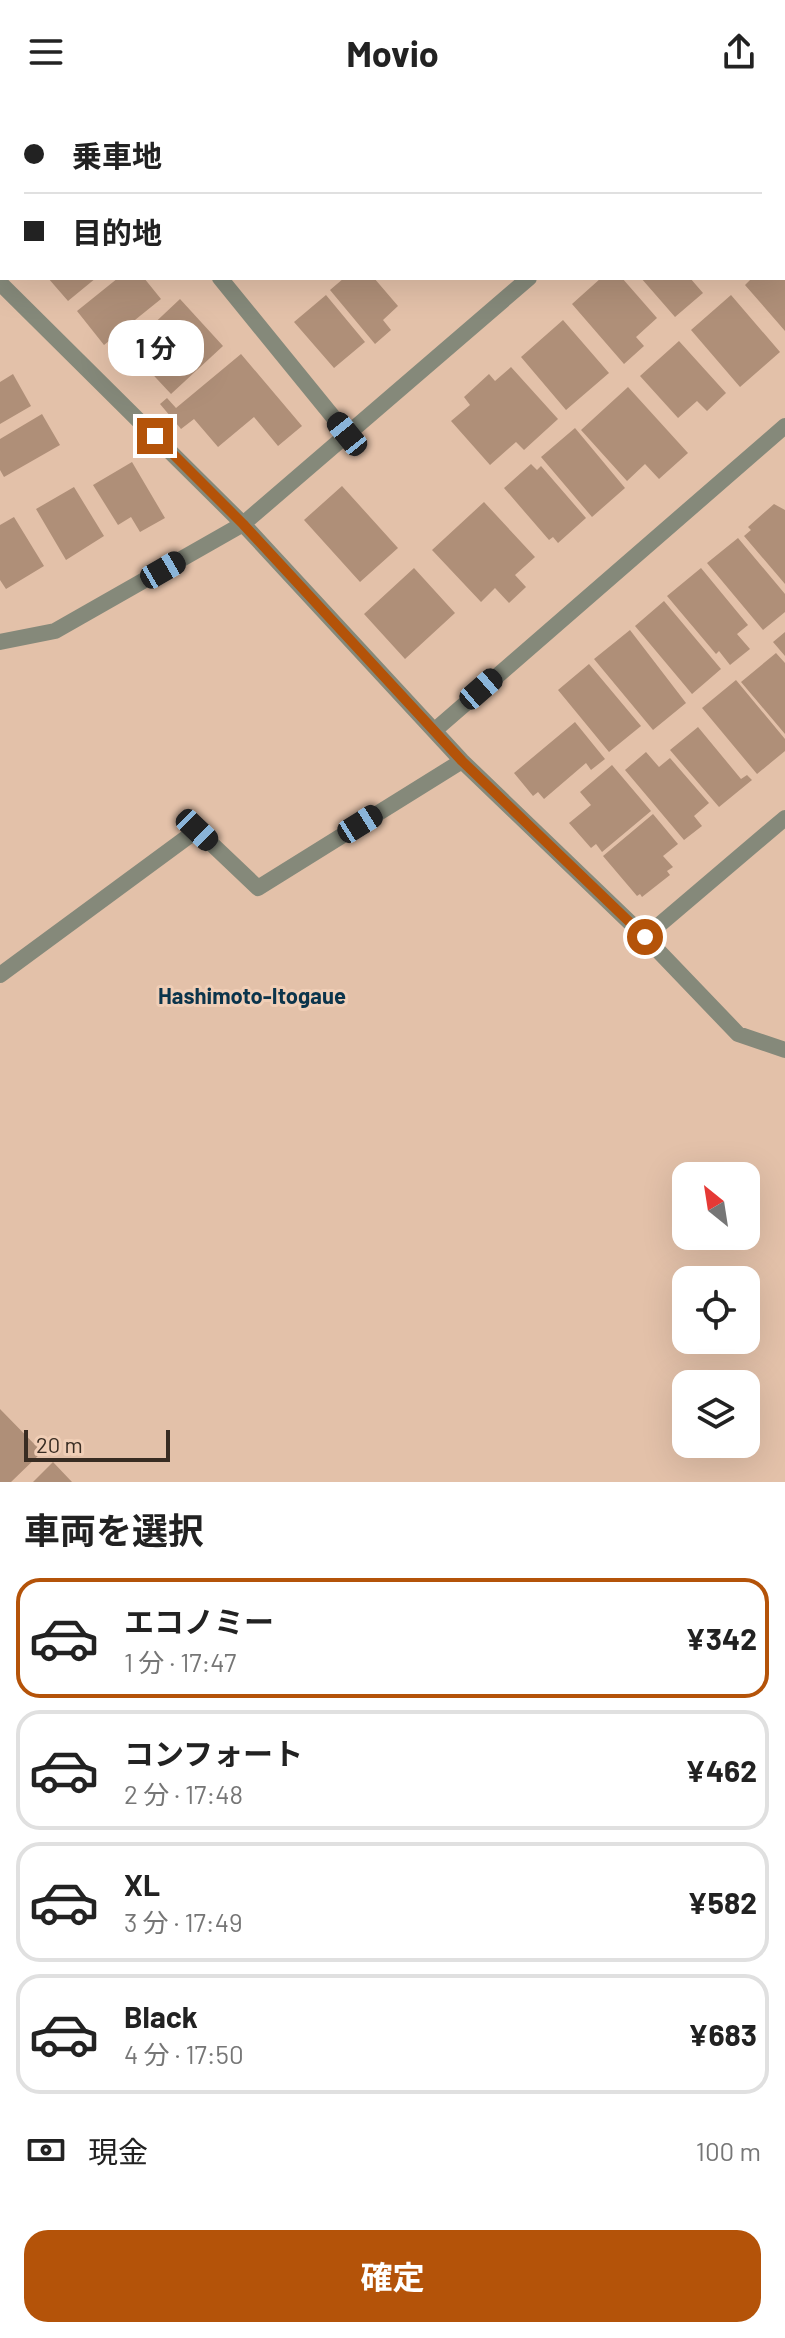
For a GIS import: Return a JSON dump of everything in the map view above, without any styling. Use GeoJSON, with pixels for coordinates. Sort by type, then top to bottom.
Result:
{"type":"FeatureCollection","features":[{"type":"Feature","properties":{"kind":"street"},"geometry":{"type":"LineString","coordinates":[[222,280],[347,434]]}},
{"type":"Feature","properties":{"kind":"street"},"geometry":{"type":"LineString","coordinates":[[0,642],[55,631],[243,524],[527,280]]}},
{"type":"Feature","properties":{"kind":"street"},"geometry":{"type":"LineString","coordinates":[[0,283],[243,524],[462,761],[645,937],[738,1034],[785,1050]]}},
{"type":"Feature","properties":{"kind":"street"},"geometry":{"type":"LineString","coordinates":[[435,730],[785,426]]}},
{"type":"Feature","properties":{"kind":"street"},"geometry":{"type":"LineString","coordinates":[[0,975],[197,830],[258,888],[462,761]]}},
{"type":"Feature","properties":{"kind":"street"},"geometry":{"type":"LineString","coordinates":[[645,937],[785,818]]}},
{"type":"Feature","properties":{"kind":"building"},"geometry":{"type":"Polygon","coordinates":[[[50,280],[94,280],[68,301],[50,280]]]}},
{"type":"Feature","properties":{"kind":"building"},"geometry":{"type":"Polygon","coordinates":[[[116,280],[146,280],[161,299],[104,345],[77,311],[116,280]]]}},
{"type":"Feature","properties":{"kind":"building"},"geometry":{"type":"Polygon","coordinates":[[[342,280],[376,280],[398,306],[383,320],[391,330],[375,344],[330,290],[342,280]]]}},
{"type":"Feature","properties":{"kind":"building"},"geometry":{"type":"Polygon","coordinates":[[[599,280],[624,280],[657,318],[636,337],[644,346],[624,364],[572,304],[599,280]]]}},
{"type":"Feature","properties":{"kind":"building"},"geometry":{"type":"Polygon","coordinates":[[[643,280],[692,280],[703,293],[675,317],[643,280]]]}},
{"type":"Feature","properties":{"kind":"building"},"geometry":{"type":"Polygon","coordinates":[[[750,280],[785,280],[785,331],[745,285],[750,280]]]}},
{"type":"Feature","properties":{"kind":"building"},"geometry":{"type":"Polygon","coordinates":[[[326,295],[365,342],[334,368],[294,322],[326,295]]]}},
{"type":"Feature","properties":{"kind":"building"},"geometry":{"type":"Polygon","coordinates":[[[731,295],[780,352],[740,387],[691,330],[731,295]]]}},
{"type":"Feature","properties":{"kind":"building"},"geometry":{"type":"Polygon","coordinates":[[[180,299],[223,346],[171,394],[128,348],[180,299]]]}},
{"type":"Feature","properties":{"kind":"building"},"geometry":{"type":"Polygon","coordinates":[[[563,320],[609,373],[566,410],[521,357],[563,320]]]}},
{"type":"Feature","properties":{"kind":"building"},"geometry":{"type":"Polygon","coordinates":[[[679,341],[726,393],[707,411],[697,401],[678,418],[640,376],[679,341]]]}},
{"type":"Feature","properties":{"kind":"building"},"geometry":{"type":"Polygon","coordinates":[[[241,354],[302,426],[278,446],[254,417],[218,447],[194,419],[181,429],[160,404],[167,398],[176,408],[241,354]]]}},
{"type":"Feature","properties":{"kind":"building"},"geometry":{"type":"Polygon","coordinates":[[[511,367],[558,419],[524,450],[516,442],[490,465],[451,421],[470,405],[464,397],[489,374],[495,381],[511,367]]]}},
{"type":"Feature","properties":{"kind":"building"},"geometry":{"type":"Polygon","coordinates":[[[13,374],[31,406],[0,424],[0,382],[13,374]]]}},
{"type":"Feature","properties":{"kind":"building"},"geometry":{"type":"Polygon","coordinates":[[[628,387],[688,453],[659,479],[645,464],[627,481],[581,430],[628,387]]]}},
{"type":"Feature","properties":{"kind":"building"},"geometry":{"type":"Polygon","coordinates":[[[42,414],[60,445],[4,477],[0,470],[0,439],[42,414]]]}},
{"type":"Feature","properties":{"kind":"building"},"geometry":{"type":"Polygon","coordinates":[[[575,428],[625,488],[592,517],[541,457],[575,428]]]}},
{"type":"Feature","properties":{"kind":"building"},"geometry":{"type":"Polygon","coordinates":[[[132,462],[165,518],[140,532],[131,517],[118,525],[93,485],[132,462]]]}},
{"type":"Feature","properties":{"kind":"building"},"geometry":{"type":"Polygon","coordinates":[[[531,464],[537,470],[541,466],[586,518],[558,543],[553,537],[549,540],[504,488],[531,464]]]}},
{"type":"Feature","properties":{"kind":"building"},"geometry":{"type":"Polygon","coordinates":[[[342,486],[398,548],[360,582],[304,520],[342,486]]]}},
{"type":"Feature","properties":{"kind":"building"},"geometry":{"type":"Polygon","coordinates":[[[74,487],[104,536],[66,560],[36,509],[74,487]]]}},
{"type":"Feature","properties":{"kind":"building"},"geometry":{"type":"Polygon","coordinates":[[[484,502],[535,557],[515,575],[526,587],[509,603],[495,588],[481,602],[432,550],[484,502]]]}},
{"type":"Feature","properties":{"kind":"building"},"geometry":{"type":"Polygon","coordinates":[[[774,504],[785,510],[785,584],[744,536],[751,530],[748,527],[774,504]]]}},
{"type":"Feature","properties":{"kind":"building"},"geometry":{"type":"Polygon","coordinates":[[[14,517],[44,566],[6,589],[0,580],[0,525],[14,517]]]}},
{"type":"Feature","properties":{"kind":"building"},"geometry":{"type":"Polygon","coordinates":[[[738,538],[785,594],[785,612],[763,630],[707,563],[738,538]]]}},
{"type":"Feature","properties":{"kind":"building"},"geometry":{"type":"Polygon","coordinates":[[[414,568],[455,613],[405,659],[364,614],[414,568]]]}},
{"type":"Feature","properties":{"kind":"building"},"geometry":{"type":"Polygon","coordinates":[[[701,568],[748,625],[737,634],[750,649],[730,665],[719,651],[716,654],[667,596],[701,568]]]}},
{"type":"Feature","properties":{"kind":"building"},"geometry":{"type":"Polygon","coordinates":[[[664,601],[721,669],[692,694],[635,626],[664,601]]]}},
{"type":"Feature","properties":{"kind":"building"},"geometry":{"type":"Polygon","coordinates":[[[630,630],[686,703],[653,730],[594,659],[630,630]]]}},
{"type":"Feature","properties":{"kind":"building"},"geometry":{"type":"Polygon","coordinates":[[[785,632],[785,656],[773,642],[785,632]]]}},
{"type":"Feature","properties":{"kind":"building"},"geometry":{"type":"Polygon","coordinates":[[[776,653],[785,663],[785,734],[741,682],[776,653]]]}},
{"type":"Feature","properties":{"kind":"building"},"geometry":{"type":"Polygon","coordinates":[[[589,664],[641,726],[609,752],[558,690],[589,664]]]}},
{"type":"Feature","properties":{"kind":"building"},"geometry":{"type":"Polygon","coordinates":[[[736,680],[785,739],[785,751],[757,774],[702,708],[736,680]]]}},
{"type":"Feature","properties":{"kind":"building"},"geometry":{"type":"Polygon","coordinates":[[[575,722],[605,759],[591,770],[586,763],[544,799],[538,792],[533,796],[514,773],[575,722]]]}},
{"type":"Feature","properties":{"kind":"building"},"geometry":{"type":"Polygon","coordinates":[[[698,727],[741,779],[747,775],[752,780],[719,807],[670,750],[698,727]]]}},
{"type":"Feature","properties":{"kind":"building"},"geometry":{"type":"Polygon","coordinates":[[[646,752],[659,767],[670,758],[709,803],[694,816],[702,826],[684,840],[625,770],[646,752]]]}},
{"type":"Feature","properties":{"kind":"building"},"geometry":{"type":"Polygon","coordinates":[[[612,765],[651,811],[602,852],[596,844],[591,848],[569,823],[591,805],[580,792],[612,765]]]}},
{"type":"Feature","properties":{"kind":"building"},"geometry":{"type":"Polygon","coordinates":[[[653,814],[678,844],[663,856],[673,867],[667,871],[670,875],[642,897],[640,894],[637,896],[603,856],[653,814]]]}},
{"type":"Feature","properties":{"kind":"building"},"geometry":{"type":"Polygon","coordinates":[[[0,1409],[42,1452],[11,1482],[0,1482],[0,1409]]]}},
{"type":"Feature","properties":{"kind":"building"},"geometry":{"type":"Polygon","coordinates":[[[53,1462],[72,1482],[33,1482],[53,1462]]]}},
{"type":"Feature","properties":{"kind":"district","name":"Hashimoto-Itogaue"},"geometry":{"type":"Point","coordinates":[252,996]}},
{"type":"Feature","properties":{"kind":"route"},"geometry":{"type":"LineString","coordinates":[[155,436],[243,524],[462,761],[645,937]]}}]}
